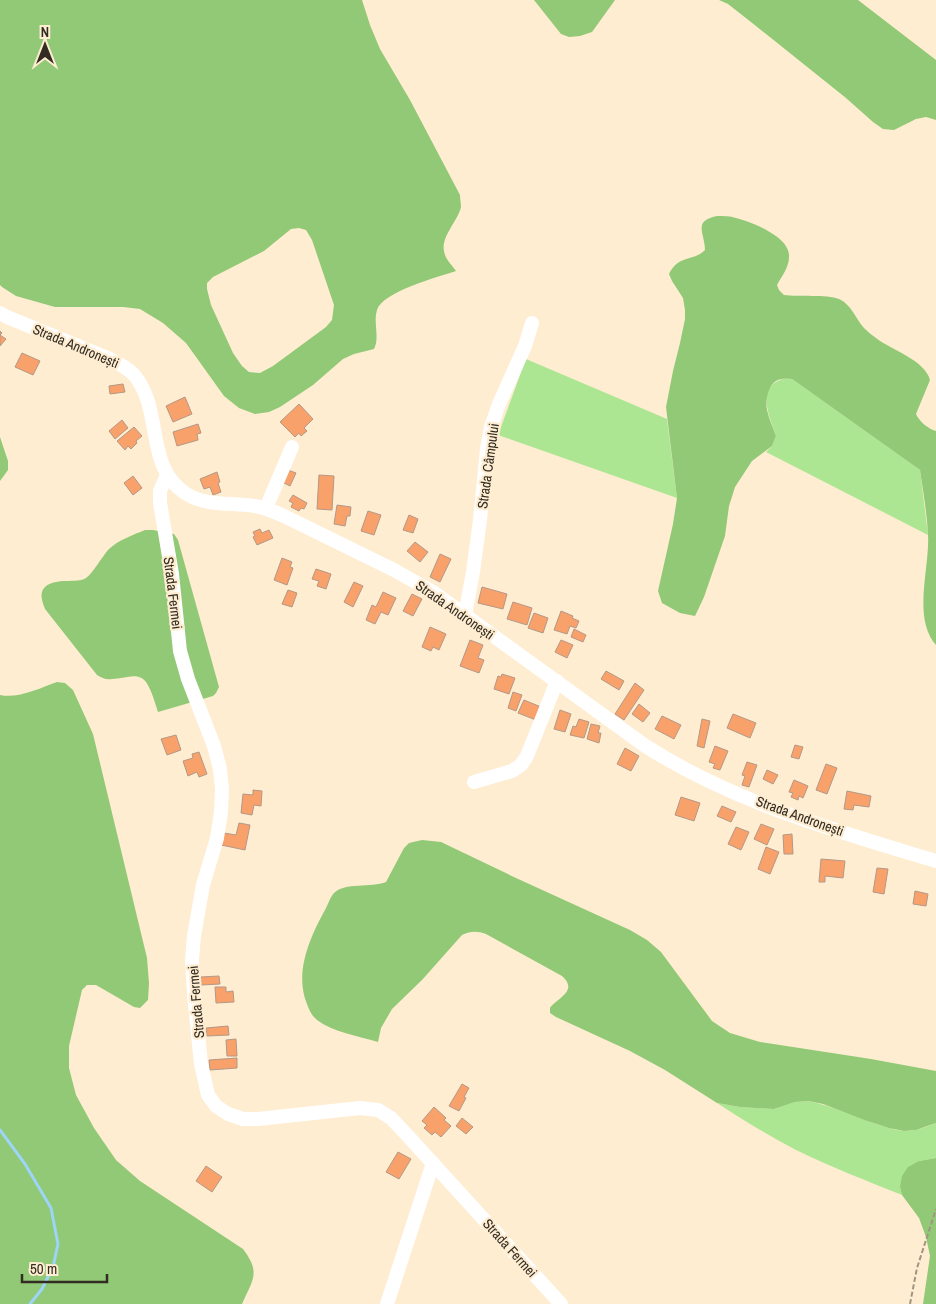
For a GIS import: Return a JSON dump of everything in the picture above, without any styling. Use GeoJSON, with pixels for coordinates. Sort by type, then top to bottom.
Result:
{"type":"FeatureCollection","features":[{"type":"Feature","properties":{"kind":"street","name":"Strada Andronești"},"geometry":{"type":"LineString","coordinates":[[0,313],[110,359],[124,366],[135,376],[147,398],[159,458],[167,475],[184,493],[199,500],[266,508],[394,570],[433,592],[644,745],[701,778],[780,812],[936,861]]}},
{"type":"Feature","properties":{"kind":"street","name":"Strada Câmpului"},"geometry":{"type":"LineString","coordinates":[[465,615],[480,520],[487,449],[492,427],[499,404],[525,346],[532,323]]}},
{"type":"Feature","properties":{"kind":"street"},"geometry":{"type":"LineString","coordinates":[[266,508],[292,447]]}},
{"type":"Feature","properties":{"kind":"street","name":"Strada Fermei"},"geometry":{"type":"LineString","coordinates":[[167,475],[160,491],[160,503],[172,574],[180,651],[188,679],[214,746],[220,769],[222,790],[217,838],[203,885],[194,936],[192,960],[201,1064],[208,1095],[216,1106],[228,1114],[243,1119],[360,1108],[378,1110],[391,1118],[561,1304]]}},
{"type":"Feature","properties":{"kind":"street"},"geometry":{"type":"LineString","coordinates":[[474,782],[512,771],[521,765],[527,756],[557,681]]}},
{"type":"Feature","properties":{"kind":"street"},"geometry":{"type":"LineString","coordinates":[[388,1304],[433,1163]]}},
{"type":"Feature","properties":{"kind":"path"},"geometry":{"type":"LineString","coordinates":[[910,1304],[917,1268],[936,1210]]}},
{"type":"Feature","properties":{"kind":"green space"},"geometry":{"type":"Polygon","coordinates":[[[0,0],[362,0],[380,49],[410,100],[460,195],[461,207],[457,218],[447,234],[444,245],[446,257],[456,271],[399,291],[381,303],[376,315],[376,344],[374,349],[343,359],[313,385],[269,412],[255,414],[239,408],[224,396],[186,343],[163,323],[140,309],[123,307],[55,307],[16,296],[0,285],[0,0]],[[299,228],[291,229],[264,251],[213,277],[207,283],[211,305],[233,353],[249,372],[260,373],[273,366],[326,327],[332,320],[334,305],[312,240],[306,230],[299,228]]]}},
{"type":"Feature","properties":{"kind":"green space"},"geometry":{"type":"Polygon","coordinates":[[[534,0],[615,0],[592,32],[569,37],[561,34],[534,0]]]}},
{"type":"Feature","properties":{"kind":"green space"},"geometry":{"type":"Polygon","coordinates":[[[719,0],[858,0],[936,60],[936,120],[926,117],[916,119],[894,130],[883,129],[756,26],[728,4],[719,0]]]}},
{"type":"Feature","properties":{"kind":"green space"},"geometry":{"type":"Polygon","coordinates":[[[717,216],[731,217],[751,223],[769,232],[784,243],[788,250],[789,261],[777,285],[784,295],[834,297],[843,301],[868,332],[915,361],[927,373],[930,380],[916,414],[924,424],[936,431],[936,645],[929,634],[923,607],[928,535],[920,470],[792,379],[778,380],[773,383],[769,390],[766,406],[776,436],[772,446],[752,461],[735,487],[729,506],[725,536],[704,597],[695,616],[680,613],[662,603],[658,591],[677,498],[666,407],[685,319],[683,298],[669,274],[677,264],[705,250],[702,224],[709,218],[717,216]]]}},
{"type":"Feature","properties":{"kind":"green space"},"geometry":{"type":"Polygon","coordinates":[[[526,359],[667,419],[677,498],[498,435],[526,359]]]}},
{"type":"Feature","properties":{"kind":"green space"},"geometry":{"type":"Polygon","coordinates":[[[783,379],[792,379],[920,470],[928,535],[766,452],[772,446],[776,436],[768,412],[767,396],[769,389],[774,383],[783,379]]]}},
{"type":"Feature","properties":{"kind":"green space"},"geometry":{"type":"Polygon","coordinates":[[[0,437],[8,461],[8,470],[0,481],[0,437]]]}},
{"type":"Feature","properties":{"kind":"green space"},"geometry":{"type":"Polygon","coordinates":[[[145,530],[174,534],[178,540],[219,687],[213,696],[158,712],[150,689],[143,679],[131,676],[108,679],[97,675],[45,609],[42,597],[43,589],[50,584],[86,578],[112,546],[145,530]]]}},
{"type":"Feature","properties":{"kind":"green space"},"geometry":{"type":"Polygon","coordinates":[[[57,682],[65,683],[73,690],[93,734],[147,958],[149,983],[148,1000],[140,1008],[134,1007],[96,985],[87,985],[82,990],[69,1046],[69,1068],[76,1095],[94,1128],[116,1160],[140,1181],[243,1249],[252,1264],[253,1276],[242,1304],[0,1304],[0,695],[14,696],[57,682]]]}},
{"type":"Feature","properties":{"kind":"green space"},"geometry":{"type":"Polygon","coordinates":[[[422,840],[441,842],[630,930],[647,940],[661,952],[712,1021],[730,1033],[760,1042],[936,1071],[936,1123],[916,1130],[904,1131],[867,1121],[823,1104],[808,1101],[795,1102],[774,1109],[740,1107],[717,1103],[665,1070],[630,1051],[550,1013],[550,1008],[553,1004],[568,990],[567,981],[562,976],[480,932],[462,935],[422,980],[392,1009],[381,1028],[378,1042],[330,1028],[312,1015],[303,992],[302,980],[309,943],[331,897],[334,893],[345,887],[386,882],[404,848],[409,843],[422,840]]]}},
{"type":"Feature","properties":{"kind":"green space"},"geometry":{"type":"Polygon","coordinates":[[[808,1101],[899,1130],[914,1130],[936,1123],[936,1158],[919,1161],[900,1187],[902,1195],[796,1150],[756,1128],[717,1103],[740,1107],[774,1109],[795,1102],[808,1101]]]}},
{"type":"Feature","properties":{"kind":"green space"},"geometry":{"type":"Polygon","coordinates":[[[936,1158],[936,1304],[923,1304],[930,1256],[919,1218],[902,1195],[900,1187],[902,1176],[908,1167],[919,1161],[936,1158]]]}},
{"type":"Feature","properties":{"kind":"building"},"geometry":{"type":"Polygon","coordinates":[[[0,335],[6,339],[0,346],[0,335]]]}},
{"type":"Feature","properties":{"kind":"building"},"geometry":{"type":"Polygon","coordinates":[[[22,353],[40,361],[33,375],[15,367],[22,353]]]}},
{"type":"Feature","properties":{"kind":"building"},"geometry":{"type":"Polygon","coordinates":[[[123,384],[125,392],[110,394],[109,386],[123,384]]]}},
{"type":"Feature","properties":{"kind":"building"},"geometry":{"type":"Polygon","coordinates":[[[185,397],[192,414],[173,422],[166,406],[185,397]]]}},
{"type":"Feature","properties":{"kind":"building"},"geometry":{"type":"Polygon","coordinates":[[[299,404],[313,419],[304,428],[307,431],[301,436],[299,433],[295,437],[280,422],[299,404]]]}},
{"type":"Feature","properties":{"kind":"building"},"geometry":{"type":"Polygon","coordinates":[[[122,420],[128,428],[115,439],[109,431],[122,420]]]}},
{"type":"Feature","properties":{"kind":"building"},"geometry":{"type":"Polygon","coordinates":[[[198,424],[201,433],[197,434],[198,440],[177,446],[173,432],[198,424]]]}},
{"type":"Feature","properties":{"kind":"building"},"geometry":{"type":"Polygon","coordinates":[[[134,427],[142,436],[131,449],[128,446],[125,450],[117,441],[134,427]]]}},
{"type":"Feature","properties":{"kind":"building"},"geometry":{"type":"Polygon","coordinates":[[[288,470],[296,473],[290,486],[282,482],[288,470]]]}},
{"type":"Feature","properties":{"kind":"building"},"geometry":{"type":"Polygon","coordinates":[[[217,472],[221,492],[213,495],[210,487],[204,489],[200,479],[217,472]]]}},
{"type":"Feature","properties":{"kind":"building"},"geometry":{"type":"Polygon","coordinates":[[[319,475],[334,476],[332,510],[317,509],[319,475]]]}},
{"type":"Feature","properties":{"kind":"building"},"geometry":{"type":"Polygon","coordinates":[[[133,476],[142,488],[133,495],[124,483],[133,476]]]}},
{"type":"Feature","properties":{"kind":"building"},"geometry":{"type":"Polygon","coordinates":[[[293,495],[307,503],[304,509],[301,508],[299,511],[291,507],[293,503],[289,501],[293,495]]]}},
{"type":"Feature","properties":{"kind":"building"},"geometry":{"type":"Polygon","coordinates":[[[337,505],[351,507],[350,516],[347,516],[345,526],[334,524],[337,505]]]}},
{"type":"Feature","properties":{"kind":"building"},"geometry":{"type":"Polygon","coordinates":[[[368,511],[381,515],[374,535],[361,531],[368,511]]]}},
{"type":"Feature","properties":{"kind":"building"},"geometry":{"type":"Polygon","coordinates":[[[409,515],[418,519],[413,533],[403,530],[409,515]]]}},
{"type":"Feature","properties":{"kind":"building"},"geometry":{"type":"Polygon","coordinates":[[[260,529],[262,533],[269,530],[273,538],[257,545],[253,532],[260,529]]]}},
{"type":"Feature","properties":{"kind":"building"},"geometry":{"type":"Polygon","coordinates":[[[415,542],[428,552],[420,562],[407,551],[415,542]]]}},
{"type":"Feature","properties":{"kind":"building"},"geometry":{"type":"Polygon","coordinates":[[[440,554],[451,559],[440,582],[430,577],[440,554]]]}},
{"type":"Feature","properties":{"kind":"building"},"geometry":{"type":"Polygon","coordinates":[[[282,558],[292,562],[290,567],[293,568],[287,585],[274,580],[282,558]]]}},
{"type":"Feature","properties":{"kind":"building"},"geometry":{"type":"Polygon","coordinates":[[[316,569],[331,574],[326,589],[317,586],[319,581],[312,579],[316,569]]]}},
{"type":"Feature","properties":{"kind":"building"},"geometry":{"type":"Polygon","coordinates":[[[354,582],[363,586],[353,607],[344,602],[354,582]]]}},
{"type":"Feature","properties":{"kind":"building"},"geometry":{"type":"Polygon","coordinates":[[[482,587],[507,594],[503,609],[478,603],[482,587]]]}},
{"type":"Feature","properties":{"kind":"building"},"geometry":{"type":"Polygon","coordinates":[[[288,590],[297,593],[292,607],[282,604],[288,590]]]}},
{"type":"Feature","properties":{"kind":"building"},"geometry":{"type":"Polygon","coordinates":[[[383,592],[396,598],[388,615],[381,612],[375,624],[366,620],[372,605],[376,607],[383,592]]]}},
{"type":"Feature","properties":{"kind":"building"},"geometry":{"type":"Polygon","coordinates":[[[412,594],[422,599],[413,616],[403,611],[412,594]]]}},
{"type":"Feature","properties":{"kind":"building"},"geometry":{"type":"Polygon","coordinates":[[[513,602],[532,608],[527,625],[507,619],[513,602]]]}},
{"type":"Feature","properties":{"kind":"building"},"geometry":{"type":"Polygon","coordinates":[[[561,611],[579,621],[576,628],[570,626],[567,634],[554,630],[561,611]]]}},
{"type":"Feature","properties":{"kind":"building"},"geometry":{"type":"Polygon","coordinates":[[[534,613],[548,618],[543,633],[528,628],[534,613]]]}},
{"type":"Feature","properties":{"kind":"building"},"geometry":{"type":"Polygon","coordinates":[[[430,627],[446,634],[439,650],[433,647],[431,651],[422,647],[430,627]]]}},
{"type":"Feature","properties":{"kind":"building"},"geometry":{"type":"Polygon","coordinates":[[[574,629],[586,635],[583,642],[571,637],[574,629]]]}},
{"type":"Feature","properties":{"kind":"building"},"geometry":{"type":"Polygon","coordinates":[[[470,640],[483,645],[478,658],[484,660],[479,673],[460,666],[470,640]]]}},
{"type":"Feature","properties":{"kind":"building"},"geometry":{"type":"Polygon","coordinates":[[[561,640],[573,645],[567,658],[555,652],[561,640]]]}},
{"type":"Feature","properties":{"kind":"building"},"geometry":{"type":"Polygon","coordinates":[[[606,671],[624,681],[619,690],[601,679],[606,671]]]}},
{"type":"Feature","properties":{"kind":"building"},"geometry":{"type":"Polygon","coordinates":[[[502,674],[515,678],[509,694],[494,689],[498,676],[501,677],[502,674]]]}},
{"type":"Feature","properties":{"kind":"building"},"geometry":{"type":"Polygon","coordinates":[[[635,683],[644,690],[624,720],[615,714],[635,683]]]}},
{"type":"Feature","properties":{"kind":"building"},"geometry":{"type":"Polygon","coordinates":[[[513,692],[522,695],[516,711],[508,708],[513,692]]]}},
{"type":"Feature","properties":{"kind":"building"},"geometry":{"type":"Polygon","coordinates":[[[524,700],[541,707],[536,720],[518,713],[524,700]]]}},
{"type":"Feature","properties":{"kind":"building"},"geometry":{"type":"Polygon","coordinates":[[[639,704],[650,713],[643,722],[632,714],[639,704]]]}},
{"type":"Feature","properties":{"kind":"building"},"geometry":{"type":"Polygon","coordinates":[[[560,710],[571,714],[565,732],[554,729],[560,710]]]}},
{"type":"Feature","properties":{"kind":"building"},"geometry":{"type":"Polygon","coordinates":[[[733,714],[756,723],[750,738],[727,728],[733,714]]]}},
{"type":"Feature","properties":{"kind":"building"},"geometry":{"type":"Polygon","coordinates":[[[662,716],[681,725],[674,739],[655,729],[662,716]]]}},
{"type":"Feature","properties":{"kind":"building"},"geometry":{"type":"Polygon","coordinates":[[[579,719],[589,722],[584,738],[570,735],[573,726],[576,727],[579,719]]]}},
{"type":"Feature","properties":{"kind":"building"},"geometry":{"type":"Polygon","coordinates":[[[702,719],[710,721],[704,748],[697,746],[702,719]]]}},
{"type":"Feature","properties":{"kind":"building"},"geometry":{"type":"Polygon","coordinates":[[[591,724],[600,726],[598,733],[601,733],[599,743],[587,739],[591,724]]]}},
{"type":"Feature","properties":{"kind":"building"},"geometry":{"type":"Polygon","coordinates":[[[176,735],[181,750],[167,755],[161,739],[176,735]]]}},
{"type":"Feature","properties":{"kind":"building"},"geometry":{"type":"Polygon","coordinates":[[[795,745],[803,747],[799,759],[791,757],[795,745]]]}},
{"type":"Feature","properties":{"kind":"building"},"geometry":{"type":"Polygon","coordinates":[[[715,746],[728,751],[720,770],[713,768],[715,764],[709,762],[715,746]]]}},
{"type":"Feature","properties":{"kind":"building"},"geometry":{"type":"Polygon","coordinates":[[[625,748],[639,756],[631,771],[617,764],[625,748]]]}},
{"type":"Feature","properties":{"kind":"building"},"geometry":{"type":"Polygon","coordinates":[[[199,752],[207,774],[199,777],[197,772],[188,776],[183,761],[193,758],[192,754],[199,752]]]}},
{"type":"Feature","properties":{"kind":"building"},"geometry":{"type":"Polygon","coordinates":[[[747,762],[757,765],[749,787],[742,785],[745,776],[742,775],[747,762]]]}},
{"type":"Feature","properties":{"kind":"building"},"geometry":{"type":"Polygon","coordinates":[[[826,764],[837,768],[827,794],[816,790],[826,764]]]}},
{"type":"Feature","properties":{"kind":"building"},"geometry":{"type":"Polygon","coordinates":[[[767,770],[778,775],[773,784],[763,779],[767,770]]]}},
{"type":"Feature","properties":{"kind":"building"},"geometry":{"type":"Polygon","coordinates":[[[794,780],[808,786],[803,798],[799,796],[798,800],[791,797],[793,793],[789,792],[794,780]]]}},
{"type":"Feature","properties":{"kind":"building"},"geometry":{"type":"Polygon","coordinates":[[[253,790],[262,791],[261,806],[254,805],[252,815],[241,813],[243,794],[253,795],[253,790]]]}},
{"type":"Feature","properties":{"kind":"building"},"geometry":{"type":"Polygon","coordinates":[[[847,791],[871,796],[869,807],[854,805],[853,810],[844,809],[847,791]]]}},
{"type":"Feature","properties":{"kind":"building"},"geometry":{"type":"Polygon","coordinates":[[[681,797],[700,803],[694,821],[675,815],[681,797]]]}},
{"type":"Feature","properties":{"kind":"building"},"geometry":{"type":"Polygon","coordinates":[[[722,806],[736,812],[731,822],[717,816],[722,806]]]}},
{"type":"Feature","properties":{"kind":"building"},"geometry":{"type":"Polygon","coordinates":[[[239,823],[250,825],[245,850],[221,845],[224,833],[236,835],[239,823]]]}},
{"type":"Feature","properties":{"kind":"building"},"geometry":{"type":"Polygon","coordinates":[[[761,824],[774,829],[767,845],[754,839],[761,824]]]}},
{"type":"Feature","properties":{"kind":"building"},"geometry":{"type":"Polygon","coordinates":[[[736,827],[749,832],[741,850],[728,844],[736,827]]]}},
{"type":"Feature","properties":{"kind":"building"},"geometry":{"type":"Polygon","coordinates":[[[792,834],[793,854],[784,854],[783,835],[792,834]]]}},
{"type":"Feature","properties":{"kind":"building"},"geometry":{"type":"Polygon","coordinates":[[[766,847],[779,852],[770,874],[758,869],[766,847]]]}},
{"type":"Feature","properties":{"kind":"building"},"geometry":{"type":"Polygon","coordinates":[[[821,859],[845,861],[843,878],[825,876],[825,882],[819,882],[821,859]]]}},
{"type":"Feature","properties":{"kind":"building"},"geometry":{"type":"Polygon","coordinates":[[[877,868],[888,869],[884,894],[873,892],[877,868]]]}},
{"type":"Feature","properties":{"kind":"building"},"geometry":{"type":"Polygon","coordinates":[[[915,891],[928,894],[926,906],[913,904],[915,891]]]}},
{"type":"Feature","properties":{"kind":"building"},"geometry":{"type":"Polygon","coordinates":[[[219,976],[220,984],[201,985],[201,977],[219,976]]]}},
{"type":"Feature","properties":{"kind":"building"},"geometry":{"type":"Polygon","coordinates":[[[215,987],[226,987],[226,992],[233,991],[234,1002],[216,1003],[215,987]]]}},
{"type":"Feature","properties":{"kind":"building"},"geometry":{"type":"Polygon","coordinates":[[[228,1026],[229,1035],[207,1036],[206,1028],[228,1026]]]}},
{"type":"Feature","properties":{"kind":"building"},"geometry":{"type":"Polygon","coordinates":[[[236,1039],[237,1056],[227,1056],[226,1040],[236,1039]]]}},
{"type":"Feature","properties":{"kind":"building"},"geometry":{"type":"Polygon","coordinates":[[[237,1058],[237,1068],[210,1070],[209,1060],[237,1058]]]}},
{"type":"Feature","properties":{"kind":"building"},"geometry":{"type":"Polygon","coordinates":[[[462,1084],[469,1088],[459,1111],[449,1106],[462,1084]]]}},
{"type":"Feature","properties":{"kind":"building"},"geometry":{"type":"Polygon","coordinates":[[[434,1107],[446,1118],[444,1120],[451,1126],[441,1137],[435,1132],[432,1135],[424,1128],[427,1125],[422,1121],[434,1107]]]}},
{"type":"Feature","properties":{"kind":"building"},"geometry":{"type":"Polygon","coordinates":[[[462,1118],[473,1127],[466,1134],[456,1126],[462,1118]]]}},
{"type":"Feature","properties":{"kind":"building"},"geometry":{"type":"Polygon","coordinates":[[[398,1152],[411,1159],[399,1179],[386,1172],[398,1152]]]}},
{"type":"Feature","properties":{"kind":"building"},"geometry":{"type":"Polygon","coordinates":[[[206,1166],[222,1177],[212,1192],[196,1181],[206,1166]]]}},
{"type":"Feature","properties":{"kind":"waterway"},"geometry":{"type":"LineString","coordinates":[[0,1130],[25,1164],[51,1208],[58,1244],[53,1267],[42,1289],[30,1304]]}}]}
